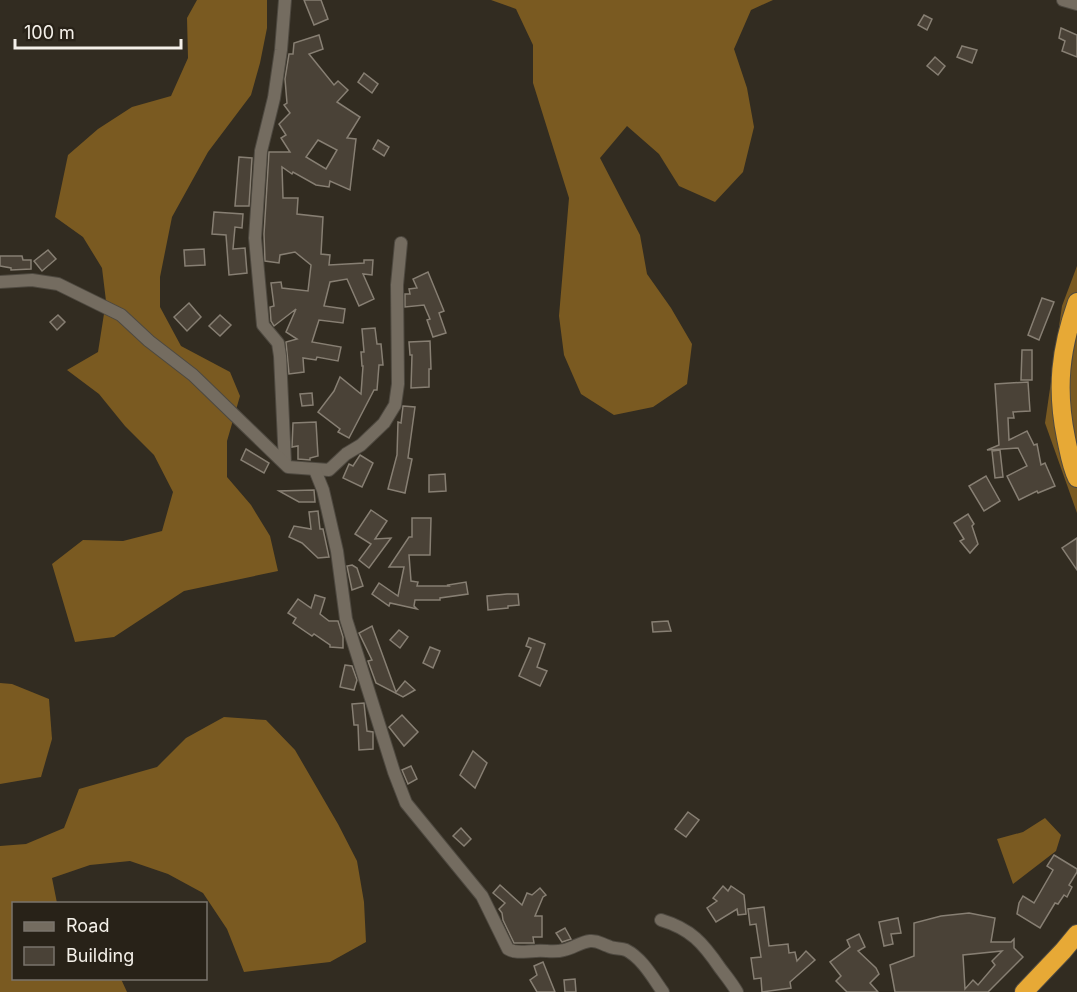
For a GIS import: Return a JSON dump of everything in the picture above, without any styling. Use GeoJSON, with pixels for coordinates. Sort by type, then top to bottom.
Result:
{"type":"FeatureCollection","features":[{"type":"Feature","properties":{"kind":"highway"},"geometry":{"type":"LineString","coordinates":[[1077,302],[1061,360],[1059,391],[1062,420],[1072,467],[1077,478]]}},
{"type":"Feature","properties":{"kind":"highway"},"geometry":{"type":"LineString","coordinates":[[1024,992],[1077,934]]}},
{"type":"Feature","properties":{"kind":"street"},"geometry":{"type":"LineString","coordinates":[[285,0],[282,50],[274,98],[261,151],[255,238],[263,325],[278,343],[280,356],[285,463]]}},
{"type":"Feature","properties":{"kind":"street"},"geometry":{"type":"LineString","coordinates":[[1063,0],[1077,4]]}},
{"type":"Feature","properties":{"kind":"street"},"geometry":{"type":"LineString","coordinates":[[0,282],[32,280],[58,284],[122,315],[149,341],[193,375],[288,467],[329,470],[384,423],[395,405],[398,384],[397,285],[401,243]]}},
{"type":"Feature","properties":{"kind":"street"},"geometry":{"type":"LineString","coordinates":[[315,470],[323,490],[337,550],[346,619],[406,803],[482,896],[508,949],[517,952],[539,950],[554,952],[592,940],[600,942],[608,947],[631,953],[640,961],[663,992]]}},
{"type":"Feature","properties":{"kind":"street"},"geometry":{"type":"LineString","coordinates":[[661,920],[675,924],[693,934],[709,950],[737,992]]}},
{"type":"Feature","properties":{"kind":"shaded area"},"geometry":{"type":"Polygon","coordinates":[[[197,0],[267,0],[267,28],[251,95],[208,152],[172,217],[160,277],[160,307],[181,346],[230,372],[240,396],[227,441],[227,477],[251,505],[270,536],[278,571],[184,591],[114,637],[75,642],[52,564],[83,540],[123,541],[162,531],[173,492],[154,455],[125,426],[99,394],[67,370],[98,352],[106,301],[102,268],[83,237],[55,217],[68,155],[98,129],[132,107],[171,96],[188,58],[187,18],[197,0]]]}},
{"type":"Feature","properties":{"kind":"shaded area"},"geometry":{"type":"Polygon","coordinates":[[[491,0],[773,0],[751,10],[734,49],[747,88],[754,127],[743,172],[715,202],[679,186],[659,154],[627,126],[600,158],[640,235],[647,274],[671,308],[692,344],[687,384],[653,407],[614,415],[581,394],[564,355],[559,316],[569,198],[533,83],[533,45],[516,9],[491,0]]]}},
{"type":"Feature","properties":{"kind":"shaded area"},"geometry":{"type":"Polygon","coordinates":[[[1077,266],[1077,513],[1045,423],[1062,306],[1077,266]]]}},
{"type":"Feature","properties":{"kind":"shaded area"},"geometry":{"type":"Polygon","coordinates":[[[0,683],[12,684],[49,699],[52,739],[41,777],[0,784],[0,683]]]}},
{"type":"Feature","properties":{"kind":"shaded area"},"geometry":{"type":"Polygon","coordinates":[[[224,717],[266,720],[295,750],[357,861],[364,902],[366,942],[330,962],[244,972],[227,929],[203,893],[168,874],[130,861],[90,865],[52,878],[57,902],[12,902],[12,980],[121,980],[127,992],[0,992],[0,846],[26,844],[64,828],[79,789],[157,767],[186,738],[224,717]]]}},
{"type":"Feature","properties":{"kind":"shaded area"},"geometry":{"type":"Polygon","coordinates":[[[1045,818],[1061,835],[1056,851],[1013,884],[997,839],[1023,832],[1045,818]]]}},
{"type":"Feature","properties":{"kind":"building"},"geometry":{"type":"Polygon","coordinates":[[[304,0],[321,0],[328,19],[314,25],[304,0]]]}},
{"type":"Feature","properties":{"kind":"building"},"geometry":{"type":"Polygon","coordinates":[[[924,15],[932,19],[927,30],[918,25],[924,15]]]}},
{"type":"Feature","properties":{"kind":"building"},"geometry":{"type":"Polygon","coordinates":[[[1061,28],[1077,35],[1077,57],[1062,51],[1065,41],[1059,38],[1061,28]]]}},
{"type":"Feature","properties":{"kind":"building"},"geometry":{"type":"Polygon","coordinates":[[[319,35],[323,49],[309,54],[334,85],[338,81],[348,90],[337,102],[360,117],[347,138],[356,139],[350,190],[330,181],[329,187],[316,185],[282,167],[283,198],[298,198],[297,214],[323,217],[321,254],[330,255],[329,265],[364,263],[364,260],[373,260],[372,275],[363,274],[374,299],[359,306],[347,279],[330,282],[324,306],[345,309],[343,323],[319,320],[312,342],[341,347],[338,361],[317,357],[316,360],[303,358],[304,372],[289,374],[286,342],[297,339],[286,332],[296,309],[274,326],[271,321],[270,307],[274,306],[271,283],[281,282],[282,288],[308,291],[311,265],[295,252],[280,255],[279,263],[265,261],[264,234],[269,152],[290,152],[281,138],[286,135],[279,124],[290,113],[284,105],[287,103],[285,79],[289,54],[293,54],[294,43],[319,35]],[[318,140],[306,157],[326,169],[337,150],[318,140]]]}},
{"type":"Feature","properties":{"kind":"building"},"geometry":{"type":"Polygon","coordinates":[[[962,46],[977,50],[972,63],[957,57],[962,46]]]}},
{"type":"Feature","properties":{"kind":"building"},"geometry":{"type":"Polygon","coordinates":[[[935,57],[945,66],[938,75],[927,66],[935,57]]]}},
{"type":"Feature","properties":{"kind":"building"},"geometry":{"type":"Polygon","coordinates":[[[364,73],[378,84],[372,93],[358,82],[364,73]]]}},
{"type":"Feature","properties":{"kind":"building"},"geometry":{"type":"Polygon","coordinates":[[[378,140],[389,147],[384,156],[373,149],[378,140]]]}},
{"type":"Feature","properties":{"kind":"building"},"geometry":{"type":"Polygon","coordinates":[[[239,157],[252,158],[249,206],[235,206],[239,157]]]}},
{"type":"Feature","properties":{"kind":"building"},"geometry":{"type":"Polygon","coordinates":[[[214,212],[243,214],[242,228],[235,227],[233,249],[245,248],[247,273],[229,275],[226,235],[212,234],[214,212]]]}},
{"type":"Feature","properties":{"kind":"building"},"geometry":{"type":"Polygon","coordinates":[[[204,249],[205,265],[185,266],[184,250],[204,249]]]}},
{"type":"Feature","properties":{"kind":"building"},"geometry":{"type":"Polygon","coordinates":[[[48,250],[56,259],[42,271],[34,261],[48,250]]]}},
{"type":"Feature","properties":{"kind":"building"},"geometry":{"type":"Polygon","coordinates":[[[0,256],[22,256],[23,260],[31,260],[31,269],[11,270],[11,268],[0,266],[0,256]]]}},
{"type":"Feature","properties":{"kind":"building"},"geometry":{"type":"Polygon","coordinates":[[[428,272],[444,311],[439,313],[446,333],[433,337],[427,320],[430,319],[424,305],[405,307],[405,294],[410,294],[409,289],[417,288],[413,279],[428,272]]]}},
{"type":"Feature","properties":{"kind":"building"},"geometry":{"type":"Polygon","coordinates":[[[1042,298],[1054,302],[1039,340],[1028,335],[1042,298]]]}},
{"type":"Feature","properties":{"kind":"building"},"geometry":{"type":"Polygon","coordinates":[[[189,303],[201,317],[187,331],[174,317],[189,303]]]}},
{"type":"Feature","properties":{"kind":"building"},"geometry":{"type":"Polygon","coordinates":[[[58,315],[65,322],[57,330],[50,322],[58,315]]]}},
{"type":"Feature","properties":{"kind":"building"},"geometry":{"type":"Polygon","coordinates":[[[220,315],[231,325],[220,336],[209,326],[220,315]]]}},
{"type":"Feature","properties":{"kind":"building"},"geometry":{"type":"Polygon","coordinates":[[[375,328],[377,344],[381,344],[383,365],[379,365],[377,390],[374,390],[349,438],[338,432],[340,429],[318,412],[334,391],[340,377],[361,394],[363,366],[361,352],[364,352],[362,329],[375,328]]]}},
{"type":"Feature","properties":{"kind":"building"},"geometry":{"type":"Polygon","coordinates":[[[430,341],[429,387],[411,388],[412,355],[410,355],[409,342],[430,341]]]}},
{"type":"Feature","properties":{"kind":"building"},"geometry":{"type":"Polygon","coordinates":[[[1022,350],[1032,350],[1032,380],[1021,380],[1022,350]]]}},
{"type":"Feature","properties":{"kind":"building"},"geometry":{"type":"Polygon","coordinates":[[[1028,382],[1030,411],[1013,412],[1014,418],[1008,418],[1009,440],[1027,431],[1034,445],[1037,444],[1041,465],[1045,463],[1055,486],[1038,493],[1037,491],[1019,500],[1007,476],[1027,466],[1018,448],[987,450],[999,445],[995,384],[1028,382]]]}},
{"type":"Feature","properties":{"kind":"building"},"geometry":{"type":"Polygon","coordinates":[[[312,393],[313,405],[302,406],[300,394],[312,393]]]}},
{"type":"Feature","properties":{"kind":"building"},"geometry":{"type":"Polygon","coordinates":[[[403,406],[415,407],[408,458],[412,459],[405,493],[388,489],[397,455],[398,422],[401,423],[403,406]]]}},
{"type":"Feature","properties":{"kind":"building"},"geometry":{"type":"Polygon","coordinates":[[[316,422],[318,456],[310,460],[298,459],[298,446],[292,447],[293,423],[316,422]]]}},
{"type":"Feature","properties":{"kind":"building"},"geometry":{"type":"Polygon","coordinates":[[[246,449],[269,463],[264,473],[241,460],[246,449]]]}},
{"type":"Feature","properties":{"kind":"building"},"geometry":{"type":"Polygon","coordinates":[[[1000,450],[1003,477],[995,478],[992,451],[1000,450]]]}},
{"type":"Feature","properties":{"kind":"building"},"geometry":{"type":"Polygon","coordinates":[[[360,455],[373,463],[362,487],[343,478],[349,464],[353,466],[360,455]]]}},
{"type":"Feature","properties":{"kind":"building"},"geometry":{"type":"Polygon","coordinates":[[[445,474],[446,491],[429,492],[429,475],[445,474]]]}},
{"type":"Feature","properties":{"kind":"building"},"geometry":{"type":"Polygon","coordinates":[[[986,476],[1000,501],[984,511],[969,486],[986,476]]]}},
{"type":"Feature","properties":{"kind":"building"},"geometry":{"type":"Polygon","coordinates":[[[314,490],[315,502],[299,502],[279,491],[314,490]]]}},
{"type":"Feature","properties":{"kind":"building"},"geometry":{"type":"Polygon","coordinates":[[[371,510],[387,521],[375,539],[391,538],[369,568],[359,560],[371,544],[355,534],[371,510]]]}},
{"type":"Feature","properties":{"kind":"building"},"geometry":{"type":"Polygon","coordinates":[[[318,511],[320,529],[323,529],[329,557],[318,558],[302,543],[289,537],[294,526],[311,529],[309,512],[318,511]]]}},
{"type":"Feature","properties":{"kind":"building"},"geometry":{"type":"Polygon","coordinates":[[[968,514],[974,524],[972,526],[978,544],[970,553],[960,541],[964,539],[954,523],[968,514]]]}},
{"type":"Feature","properties":{"kind":"building"},"geometry":{"type":"Polygon","coordinates":[[[412,518],[431,518],[430,555],[409,555],[411,581],[418,582],[417,586],[449,586],[466,582],[468,594],[440,598],[440,600],[415,600],[414,606],[417,609],[390,603],[389,606],[372,594],[379,583],[398,596],[404,567],[389,567],[409,537],[412,537],[412,518]]]}},
{"type":"Feature","properties":{"kind":"building"},"geometry":{"type":"Polygon","coordinates":[[[1077,538],[1077,570],[1062,548],[1077,538]]]}},
{"type":"Feature","properties":{"kind":"building"},"geometry":{"type":"Polygon","coordinates":[[[352,565],[357,568],[363,586],[352,590],[347,566],[352,565]]]}},
{"type":"Feature","properties":{"kind":"building"},"geometry":{"type":"Polygon","coordinates":[[[518,594],[519,605],[488,610],[487,596],[518,594]]]}},
{"type":"Feature","properties":{"kind":"building"},"geometry":{"type":"Polygon","coordinates":[[[315,595],[325,598],[320,614],[329,621],[338,621],[343,637],[343,648],[330,647],[314,634],[312,636],[293,623],[296,618],[288,613],[298,599],[311,608],[315,595]]]}},
{"type":"Feature","properties":{"kind":"building"},"geometry":{"type":"Polygon","coordinates":[[[668,621],[671,631],[653,632],[652,622],[668,621]]]}},
{"type":"Feature","properties":{"kind":"building"},"geometry":{"type":"Polygon","coordinates":[[[372,626],[396,692],[405,681],[415,690],[403,697],[376,683],[368,661],[372,660],[359,633],[372,626]]]}},
{"type":"Feature","properties":{"kind":"building"},"geometry":{"type":"Polygon","coordinates":[[[399,630],[408,637],[400,648],[390,640],[399,630]]]}},
{"type":"Feature","properties":{"kind":"building"},"geometry":{"type":"Polygon","coordinates":[[[529,638],[545,644],[537,667],[547,671],[540,686],[519,676],[531,648],[526,646],[529,638]]]}},
{"type":"Feature","properties":{"kind":"building"},"geometry":{"type":"Polygon","coordinates":[[[430,647],[440,651],[433,668],[423,663],[430,647]]]}},
{"type":"Feature","properties":{"kind":"building"},"geometry":{"type":"Polygon","coordinates":[[[345,665],[352,666],[357,680],[354,690],[340,687],[345,665]]]}},
{"type":"Feature","properties":{"kind":"building"},"geometry":{"type":"Polygon","coordinates":[[[364,703],[367,731],[373,732],[373,749],[359,750],[358,725],[354,725],[352,704],[364,703]]]}},
{"type":"Feature","properties":{"kind":"building"},"geometry":{"type":"Polygon","coordinates":[[[402,715],[418,732],[404,746],[389,727],[402,715]]]}},
{"type":"Feature","properties":{"kind":"building"},"geometry":{"type":"Polygon","coordinates":[[[473,751],[487,763],[475,788],[460,775],[473,751]]]}},
{"type":"Feature","properties":{"kind":"building"},"geometry":{"type":"Polygon","coordinates":[[[411,766],[417,779],[408,784],[402,770],[411,766]]]}},
{"type":"Feature","properties":{"kind":"building"},"geometry":{"type":"Polygon","coordinates":[[[688,812],[699,820],[686,837],[675,829],[688,812]]]}},
{"type":"Feature","properties":{"kind":"building"},"geometry":{"type":"Polygon","coordinates":[[[461,828],[471,839],[464,846],[453,836],[461,828]]]}},
{"type":"Feature","properties":{"kind":"building"},"geometry":{"type":"Polygon","coordinates":[[[1054,855],[1077,869],[1077,872],[1069,885],[1072,887],[1067,897],[1064,895],[1058,904],[1055,903],[1040,928],[1017,914],[1019,903],[1023,896],[1034,903],[1053,870],[1047,866],[1054,855]]]}},
{"type":"Feature","properties":{"kind":"building"},"geometry":{"type":"Polygon","coordinates":[[[500,885],[522,905],[527,893],[532,895],[540,888],[546,895],[535,916],[542,916],[542,937],[533,937],[534,943],[514,943],[499,909],[505,903],[493,893],[500,885]]]}},
{"type":"Feature","properties":{"kind":"building"},"geometry":{"type":"Polygon","coordinates":[[[723,886],[728,891],[731,886],[744,895],[746,914],[738,915],[737,909],[716,922],[707,908],[717,901],[713,898],[723,886]]]}},
{"type":"Feature","properties":{"kind":"building"},"geometry":{"type":"Polygon","coordinates":[[[764,907],[769,946],[788,944],[789,953],[795,952],[797,961],[806,951],[815,960],[790,982],[791,988],[762,992],[761,978],[754,979],[751,958],[761,957],[756,924],[750,925],[748,909],[764,907]]]}},
{"type":"Feature","properties":{"kind":"building"},"geometry":{"type":"Polygon","coordinates":[[[969,913],[995,918],[991,942],[1011,942],[1014,939],[1014,948],[1023,957],[988,992],[895,992],[890,965],[914,956],[914,923],[941,916],[969,913]],[[1002,951],[963,955],[965,989],[973,980],[978,985],[995,965],[992,961],[1002,951]]]}},
{"type":"Feature","properties":{"kind":"building"},"geometry":{"type":"Polygon","coordinates":[[[898,918],[901,933],[891,934],[893,944],[884,946],[879,922],[898,918]]]}},
{"type":"Feature","properties":{"kind":"building"},"geometry":{"type":"Polygon","coordinates":[[[565,928],[571,939],[562,942],[556,933],[565,928]]]}},
{"type":"Feature","properties":{"kind":"building"},"geometry":{"type":"Polygon","coordinates":[[[859,934],[865,947],[858,951],[876,968],[879,974],[870,983],[878,992],[847,992],[836,981],[841,976],[830,962],[850,947],[847,940],[859,934]]]}},
{"type":"Feature","properties":{"kind":"building"},"geometry":{"type":"Polygon","coordinates":[[[543,962],[555,992],[537,992],[530,980],[537,975],[534,966],[543,962]]]}},
{"type":"Feature","properties":{"kind":"building"},"geometry":{"type":"Polygon","coordinates":[[[575,979],[576,992],[565,992],[564,980],[575,979]]]}}]}
